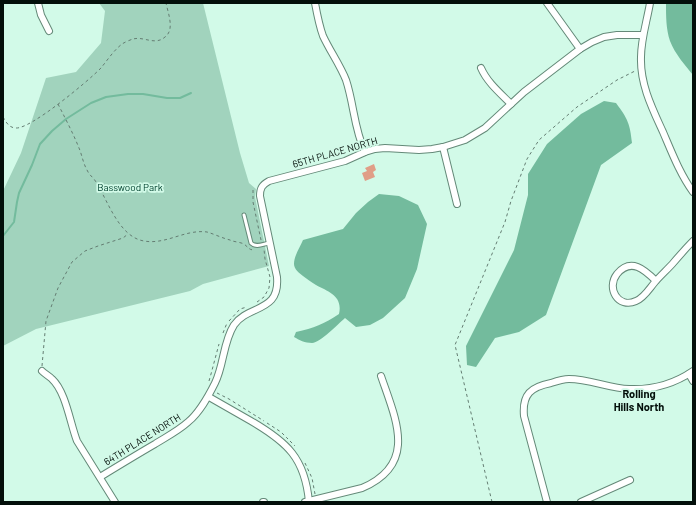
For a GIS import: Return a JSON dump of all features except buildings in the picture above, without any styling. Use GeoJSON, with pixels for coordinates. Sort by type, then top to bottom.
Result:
{"type":"FeatureCollection","features":[{"type":"Feature","properties":{"kind":"street"},"geometry":{"type":"LineString","coordinates":[[38,3],[41,15],[49,31]]}},
{"type":"Feature","properties":{"kind":"street"},"geometry":{"type":"LineString","coordinates":[[315,3],[323,35],[346,80],[353,107],[355,124],[365,152]]}},
{"type":"Feature","properties":{"kind":"street"},"geometry":{"type":"LineString","coordinates":[[547,3],[580,49]]}},
{"type":"Feature","properties":{"kind":"street"},"geometry":{"type":"LineString","coordinates":[[650,3],[641,50],[642,76],[648,97],[679,168],[693,192]]}},
{"type":"Feature","properties":{"kind":"street","name":"65TH PLACE NORTH"},"geometry":{"type":"LineString","coordinates":[[249,314],[268,304],[273,298],[277,289],[260,196],[260,191],[265,183],[345,161],[375,149],[385,148],[419,150],[443,147],[465,140],[493,121],[538,80],[580,49],[604,37],[617,34],[643,35]]}},
{"type":"Feature","properties":{"kind":"street"},"geometry":{"type":"LineString","coordinates":[[481,68],[488,80],[511,104]]}},
{"type":"Feature","properties":{"kind":"street"},"geometry":{"type":"LineString","coordinates":[[443,147],[457,204]]}},
{"type":"Feature","properties":{"kind":"street"},"geometry":{"type":"LineString","coordinates":[[656,281],[642,269],[636,266],[627,266],[618,273],[612,284],[614,293],[621,301],[629,303],[639,300],[693,241]]}},
{"type":"Feature","properties":{"kind":"street","name":"64TH PLACE NORTH"},"geometry":{"type":"LineString","coordinates":[[100,477],[174,432],[188,422],[202,407],[209,397],[220,371],[228,337],[231,331],[241,318],[249,314]]}},
{"type":"Feature","properties":{"kind":"street"},"geometry":{"type":"LineString","coordinates":[[42,371],[53,379],[58,387],[65,402],[77,441],[114,502]]}},
{"type":"Feature","properties":{"kind":"street"},"geometry":{"type":"LineString","coordinates":[[547,502],[524,416],[523,407],[529,393],[535,387],[569,379],[615,388],[644,389],[658,387],[691,373],[693,381]]}},
{"type":"Feature","properties":{"kind":"street"},"geometry":{"type":"LineString","coordinates":[[209,397],[268,432],[280,440],[290,450],[304,475],[310,501],[362,488],[379,480],[392,464],[399,443],[398,432],[381,376]]}},
{"type":"Feature","properties":{"kind":"street"},"geometry":{"type":"LineString","coordinates":[[581,502],[630,480]]}},
{"type":"Feature","properties":{"kind":"lane"},"geometry":{"type":"LineString","coordinates":[[244,215],[251,244],[253,246],[269,242]]}},
{"type":"Feature","properties":{"kind":"path"},"geometry":{"type":"LineString","coordinates":[[3,117],[9,126],[15,128],[31,123],[58,104],[100,69],[115,50],[123,44],[134,39],[160,41],[166,37],[170,30],[170,23],[166,3]]}},
{"type":"Feature","properties":{"kind":"path"},"geometry":{"type":"LineString","coordinates":[[492,502],[455,346],[505,222],[511,201],[527,159],[539,140],[577,107],[617,80],[636,71]]}},
{"type":"Feature","properties":{"kind":"path"},"geometry":{"type":"LineString","coordinates":[[58,104],[74,137],[87,171],[96,180],[120,225],[128,234],[141,241],[150,242],[199,232],[208,232],[245,245],[250,250],[256,250]]}},
{"type":"Feature","properties":{"kind":"path"},"geometry":{"type":"LineString","coordinates":[[254,190],[253,202],[270,277],[269,288],[264,297],[256,303]]}},
{"type":"Feature","properties":{"kind":"path"},"geometry":{"type":"LineString","coordinates":[[42,371],[46,321],[58,288],[72,262],[85,251],[123,238],[128,234]]}},
{"type":"Feature","properties":{"kind":"path"},"geometry":{"type":"LineString","coordinates":[[260,250],[264,249]]}},
{"type":"Feature","properties":{"kind":"path"},"geometry":{"type":"LineString","coordinates":[[222,335],[230,318],[240,310],[251,305]]}},
{"type":"Feature","properties":{"kind":"path"},"geometry":{"type":"LineString","coordinates":[[209,380],[220,341]]}},
{"type":"Feature","properties":{"kind":"path"},"geometry":{"type":"LineString","coordinates":[[212,390],[281,432],[295,446]]}},
{"type":"Feature","properties":{"kind":"path"},"geometry":{"type":"LineString","coordinates":[[303,459],[308,466],[315,493],[310,501]]}},
{"type":"Feature","properties":{"kind":"green space","name":"Basswood Park"},"geometry":{"type":"Polygon","coordinates":[[[99,3],[203,3],[240,153],[249,183],[256,189],[255,197],[269,266],[203,284],[190,291],[36,329],[3,346],[3,191],[21,153],[46,78],[76,72],[101,43],[105,11],[99,3]]]}},
{"type":"Feature","properties":{"kind":"shaded area"},"geometry":{"type":"Polygon","coordinates":[[[666,3],[693,3],[693,75],[677,55],[670,41],[666,18],[666,3]]]}},
{"type":"Feature","properties":{"kind":"shaded area"},"geometry":{"type":"Polygon","coordinates":[[[604,101],[616,103],[623,113],[628,122],[632,143],[601,165],[546,315],[519,332],[495,338],[476,367],[467,365],[466,346],[514,250],[528,195],[528,174],[547,144],[581,114],[604,101]]]}},
{"type":"Feature","properties":{"kind":"shaded area"},"geometry":{"type":"Polygon","coordinates":[[[379,194],[399,196],[418,205],[427,224],[417,269],[405,298],[383,318],[370,325],[356,327],[345,318],[316,342],[307,342],[294,337],[296,332],[324,323],[339,314],[340,308],[334,295],[316,285],[298,272],[295,268],[295,258],[303,240],[343,229],[356,213],[379,194]]]}},
{"type":"Feature","properties":{"kind":"waterway"},"geometry":{"type":"LineString","coordinates":[[3,236],[14,222],[19,193],[40,144],[66,119],[91,103],[106,97],[128,94],[143,94],[167,98],[180,98],[191,93]]}},
{"type":"Feature","properties":{"kind":"district","name":"Rolling Hills North"},"geometry":{"type":"Point","coordinates":[639,399]}}]}
